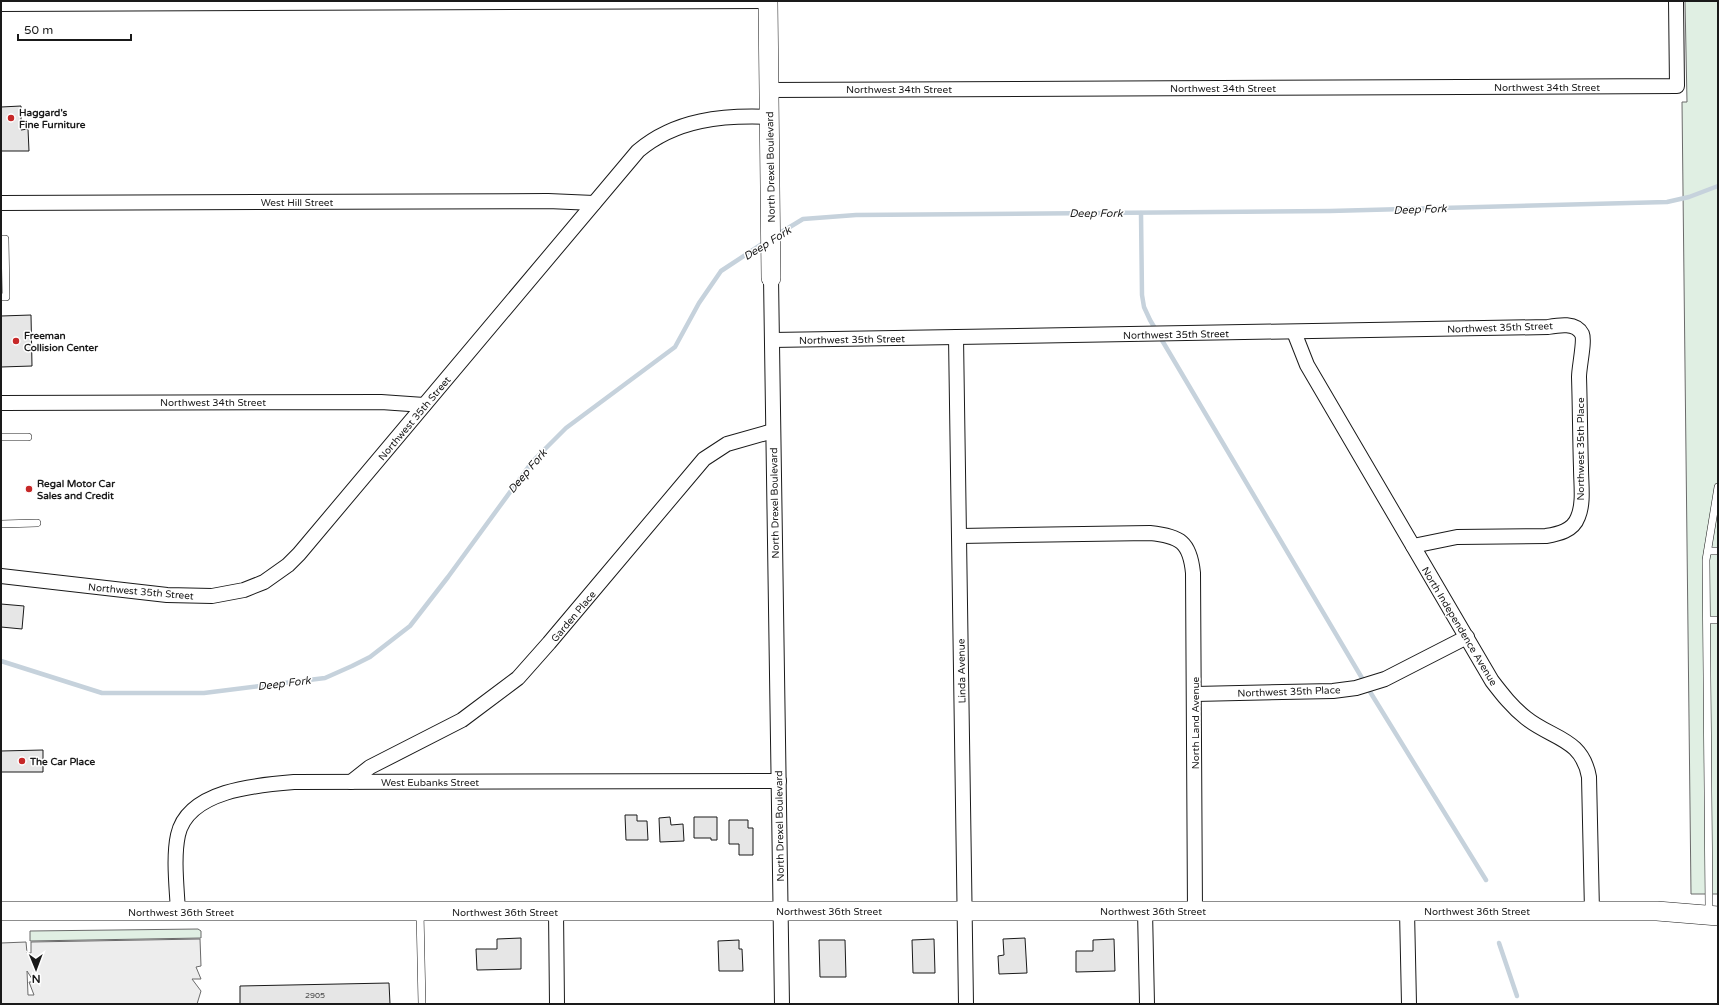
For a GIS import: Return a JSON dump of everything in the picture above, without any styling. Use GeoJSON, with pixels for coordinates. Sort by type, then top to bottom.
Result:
{"type":"FeatureCollection","features":[{"type":"Feature","properties":{"kind":"main road","name":"North Drexel Boulevard"},"geometry":{"type":"LineString","coordinates":[[768,1],[771,278]]}},
{"type":"Feature","properties":{"kind":"main road","name":"Northwest 36th Street"},"geometry":{"type":"LineString","coordinates":[[1,911],[780,912],[1715,910]]}},
{"type":"Feature","properties":{"kind":"street"},"geometry":{"type":"LineString","coordinates":[[1,4],[768,1]]}},
{"type":"Feature","properties":{"kind":"street","name":"Northwest 34th Street"},"geometry":{"type":"LineString","coordinates":[[770,90],[1677,86],[1676,1]]}},
{"type":"Feature","properties":{"kind":"street","name":"Northwest 35th Street"},"geometry":{"type":"LineString","coordinates":[[1,576],[167,595],[212,596],[244,590],[276,574],[293,560],[638,151],[653,138],[681,126],[704,121],[752,116],[770,116]]}},
{"type":"Feature","properties":{"kind":"street","name":"West Hill Street"},"geometry":{"type":"LineString","coordinates":[[1,203],[540,201],[594,203]]}},
{"type":"Feature","properties":{"kind":"street","name":"North Drexel Boulevard"},"geometry":{"type":"LineString","coordinates":[[771,278],[782,1004]]}},
{"type":"Feature","properties":{"kind":"street","name":"Northwest 35th Street"},"geometry":{"type":"LineString","coordinates":[[772,340],[1294,332],[1540,327],[1560,325],[1568,325],[1579,330]]}},
{"type":"Feature","properties":{"kind":"street","name":"Northwest 35th Place"},"geometry":{"type":"LineString","coordinates":[[1413,546],[1457,537],[1546,536],[1559,534],[1569,529],[1575,523],[1578,517],[1581,492],[1579,368],[1583,338],[1579,330]]}},
{"type":"Feature","properties":{"kind":"street","name":"North Independence Avenue"},"geometry":{"type":"LineString","coordinates":[[1294,332],[1307,364],[1492,681],[1507,701],[1526,719],[1568,744],[1578,751],[1584,759],[1589,777],[1592,911]]}},
{"type":"Feature","properties":{"kind":"street","name":"Linda Avenue"},"geometry":{"type":"LineString","coordinates":[[956,338],[966,1004]]}},
{"type":"Feature","properties":{"kind":"street","name":"Northwest 34th Street"},"geometry":{"type":"LineString","coordinates":[[1,402],[380,402],[424,405]]}},
{"type":"Feature","properties":{"kind":"street","name":"Garden Place"},"geometry":{"type":"LineString","coordinates":[[351,782],[370,767],[462,720],[503,690],[536,659],[704,459],[716,449],[727,444],[773,431]]}},
{"type":"Feature","properties":{"kind":"street","name":"North Land Avenue"},"geometry":{"type":"LineString","coordinates":[[960,536],[1150,533],[1172,536],[1179,539],[1189,553],[1193,566],[1195,694],[1195,911]]}},
{"type":"Feature","properties":{"kind":"street","name":"Northwest 35th Place"},"geometry":{"type":"LineString","coordinates":[[1195,694],[1333,691],[1356,688],[1382,680],[1467,637]]}},
{"type":"Feature","properties":{"kind":"street","name":"West Eubanks Street"},"geometry":{"type":"LineString","coordinates":[[178,912],[178,836],[183,822],[190,812],[214,797],[267,784],[295,782],[779,781]]}},
{"type":"Feature","properties":{"kind":"street"},"geometry":{"type":"LineString","coordinates":[[1144,911],[1147,1004]]}},
{"type":"Feature","properties":{"kind":"street"},"geometry":{"type":"LineString","coordinates":[[1407,911],[1409,1004]]}},
{"type":"Feature","properties":{"kind":"street"},"geometry":{"type":"LineString","coordinates":[[556,912],[557,1004]]}},
{"type":"Feature","properties":{"kind":"lane"},"geometry":{"type":"LineString","coordinates":[[1,239],[5,239],[6,296],[1,297]]}},
{"type":"Feature","properties":{"kind":"lane"},"geometry":{"type":"LineString","coordinates":[[1,437],[28,437]]}},
{"type":"Feature","properties":{"kind":"lane"},"geometry":{"type":"LineString","coordinates":[[1715,910],[1708,620],[1708,551],[1718,487]]}},
{"type":"Feature","properties":{"kind":"lane"},"geometry":{"type":"LineString","coordinates":[[1,524],[37,523]]}},
{"type":"Feature","properties":{"kind":"lane"},"geometry":{"type":"LineString","coordinates":[[1708,551],[1718,551]]}},
{"type":"Feature","properties":{"kind":"lane"},"geometry":{"type":"LineString","coordinates":[[1708,620],[1718,620]]}},
{"type":"Feature","properties":{"kind":"lane"},"geometry":{"type":"LineString","coordinates":[[420,912],[422,1004]]}},
{"type":"Feature","properties":{"kind":"green space"},"geometry":{"type":"Polygon","coordinates":[[[1685,1],[1718,1],[1718,894],[1691,894],[1682,102],[1687,102],[1685,1]]]}},
{"type":"Feature","properties":{"kind":"green space"},"geometry":{"type":"Polygon","coordinates":[[[198,929],[201,931],[201,938],[30,941],[30,931],[198,929]]]}},
{"type":"Feature","properties":{"kind":"shaded area"},"geometry":{"type":"Polygon","coordinates":[[[200,939],[201,966],[196,967],[201,979],[192,979],[201,991],[197,1004],[1,1004],[1,943],[26,942],[27,953],[31,953],[31,942],[200,939]],[[27,971],[28,995],[34,995],[29,982],[34,982],[27,971]]]}},
{"type":"Feature","properties":{"kind":"building","name":"Haggard's Fine Furniture"},"geometry":{"type":"Polygon","coordinates":[[[21,106],[21,130],[28,129],[29,151],[1,151],[1,107],[21,106]]]}},
{"type":"Feature","properties":{"kind":"building","name":"Freeman Collision Center"},"geometry":{"type":"Polygon","coordinates":[[[31,315],[32,366],[1,367],[1,316],[31,315]]]}},
{"type":"Feature","properties":{"kind":"building"},"geometry":{"type":"Polygon","coordinates":[[[1,604],[24,606],[22,629],[1,627],[1,604]]]}},
{"type":"Feature","properties":{"kind":"building","name":"The Car Place"},"geometry":{"type":"Polygon","coordinates":[[[43,750],[43,772],[1,772],[1,751],[43,750]]]}},
{"type":"Feature","properties":{"kind":"building"},"geometry":{"type":"Polygon","coordinates":[[[625,815],[637,815],[637,821],[647,821],[648,840],[626,840],[625,815]]]}},
{"type":"Feature","properties":{"kind":"building"},"geometry":{"type":"Polygon","coordinates":[[[670,817],[671,825],[683,824],[684,841],[660,842],[659,818],[670,817]]]}},
{"type":"Feature","properties":{"kind":"building"},"geometry":{"type":"Polygon","coordinates":[[[694,817],[717,817],[717,840],[711,840],[711,838],[694,838],[694,817]]]}},
{"type":"Feature","properties":{"kind":"building"},"geometry":{"type":"Polygon","coordinates":[[[729,820],[748,820],[748,828],[753,828],[753,855],[739,855],[739,844],[729,844],[729,820]]]}},
{"type":"Feature","properties":{"kind":"building"},"geometry":{"type":"Polygon","coordinates":[[[521,938],[521,969],[477,970],[476,949],[497,949],[497,939],[521,938]]]}},
{"type":"Feature","properties":{"kind":"building"},"geometry":{"type":"Polygon","coordinates":[[[1025,938],[1027,973],[999,974],[998,956],[1004,955],[1003,939],[1025,938]]]}},
{"type":"Feature","properties":{"kind":"building"},"geometry":{"type":"Polygon","coordinates":[[[934,939],[935,973],[913,973],[912,940],[934,939]]]}},
{"type":"Feature","properties":{"kind":"building"},"geometry":{"type":"Polygon","coordinates":[[[1114,939],[1115,971],[1076,972],[1076,951],[1093,951],[1093,940],[1114,939]]]}},
{"type":"Feature","properties":{"kind":"building"},"geometry":{"type":"Polygon","coordinates":[[[739,940],[739,949],[742,949],[743,971],[719,971],[718,941],[739,940]]]}},
{"type":"Feature","properties":{"kind":"building"},"geometry":{"type":"Polygon","coordinates":[[[819,940],[845,940],[846,977],[820,977],[819,940]]]}},
{"type":"Feature","properties":{"kind":"building"},"geometry":{"type":"Polygon","coordinates":[[[389,983],[390,1004],[240,1004],[240,986],[389,983]]]}},
{"type":"Feature","properties":{"kind":"waterway","name":"Deep Fork"},"geometry":{"type":"LineString","coordinates":[[775,236],[803,219],[856,215],[1330,211],[1667,202],[1689,197],[1718,186]]}},
{"type":"Feature","properties":{"kind":"waterway"},"geometry":{"type":"LineString","coordinates":[[1141,213],[1142,295],[1144,307],[1150,320],[1372,695],[1486,880]]}},
{"type":"Feature","properties":{"kind":"waterway","name":"Deep Fork"},"geometry":{"type":"LineString","coordinates":[[1,661],[102,693],[204,693],[325,678],[370,657],[410,626],[448,577],[532,462],[566,428],[675,347],[699,303],[721,271],[765,242]]}},
{"type":"Feature","properties":{"kind":"waterway"},"geometry":{"type":"LineString","coordinates":[[1499,943],[1517,996]]}},
{"type":"Feature","properties":{"kind":"place","name":"Haggard's Fine Furniture"},"geometry":{"type":"Point","coordinates":[11,118]}},
{"type":"Feature","properties":{"kind":"place","name":"Freeman Collision Center"},"geometry":{"type":"Point","coordinates":[16,341]}},
{"type":"Feature","properties":{"kind":"place","name":"Regal Motor Car Sales and Credit"},"geometry":{"type":"Point","coordinates":[29,489]}},
{"type":"Feature","properties":{"kind":"place","name":"The Car Place"},"geometry":{"type":"Point","coordinates":[22,761]}}]}
